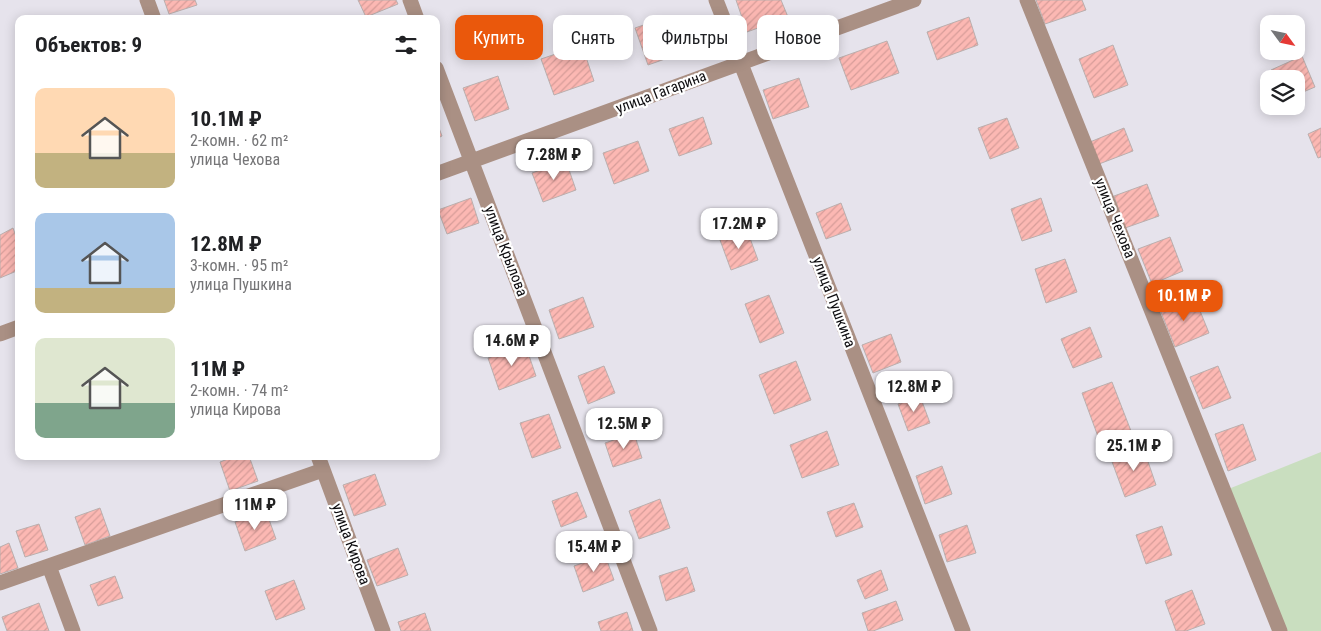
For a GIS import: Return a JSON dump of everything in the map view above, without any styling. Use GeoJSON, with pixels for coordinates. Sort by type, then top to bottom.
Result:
{"type":"FeatureCollection","features":[{"type":"Feature","properties":{"kind":"street"},"geometry":{"type":"LineString","coordinates":[[147,0],[153,15]]}},
{"type":"Feature","properties":{"kind":"street"},"geometry":{"type":"LineString","coordinates":[[410,0],[416,15]]}},
{"type":"Feature","properties":{"kind":"street","name":"улица Пушкина"},"geometry":{"type":"LineString","coordinates":[[716,0],[963,631]]}},
{"type":"Feature","properties":{"kind":"street","name":"улица Гагарина"},"geometry":{"type":"LineString","coordinates":[[440,173],[914,0]]}},
{"type":"Feature","properties":{"kind":"street","name":"улица Чехова"},"geometry":{"type":"LineString","coordinates":[[1027,0],[1280,631]]}},
{"type":"Feature","properties":{"kind":"street","name":"улица Крылова"},"geometry":{"type":"LineString","coordinates":[[440,78],[650,631]]}},
{"type":"Feature","properties":{"kind":"street"},"geometry":{"type":"LineString","coordinates":[[0,334],[15,328]]}},
{"type":"Feature","properties":{"kind":"street"},"geometry":{"type":"LineString","coordinates":[[0,583],[321,463]]}},
{"type":"Feature","properties":{"kind":"street","name":"улица Кирова"},"geometry":{"type":"LineString","coordinates":[[321,463],[383,631]]}},
{"type":"Feature","properties":{"kind":"street"},"geometry":{"type":"LineString","coordinates":[[49,566],[73,631]]}},
{"type":"Feature","properties":{"kind":"green space"},"geometry":{"type":"Polygon","coordinates":[[[1321,452],[1321,631],[1282,631],[1226,490],[1321,452]]]}},
{"type":"Feature","properties":{"kind":"building"},"geometry":{"type":"Polygon","coordinates":[[[164,0],[195,0],[197,5],[169,14],[164,0]]]}},
{"type":"Feature","properties":{"kind":"building"},"geometry":{"type":"Polygon","coordinates":[[[358,0],[396,0],[398,4],[371,15],[365,15],[358,0]]]}},
{"type":"Feature","properties":{"kind":"building"},"geometry":{"type":"Polygon","coordinates":[[[736,0],[781,0],[787,15],[757,15],[757,28],[747,32],[747,15],[741,15],[736,0]]]}},
{"type":"Feature","properties":{"kind":"building"},"geometry":{"type":"Polygon","coordinates":[[[1036,0],[1082,0],[1086,10],[1045,24],[1036,0]]]}},
{"type":"Feature","properties":{"kind":"building"},"geometry":{"type":"Polygon","coordinates":[[[969,17],[978,45],[937,60],[927,32],[969,17]]]}},
{"type":"Feature","properties":{"kind":"building"},"geometry":{"type":"Polygon","coordinates":[[[643,25],[643,51],[635,28],[643,25]]]}},
{"type":"Feature","properties":{"kind":"building"},"geometry":{"type":"Polygon","coordinates":[[[887,41],[899,73],[851,90],[839,58],[887,41]]]}},
{"type":"Feature","properties":{"kind":"building"},"geometry":{"type":"Polygon","coordinates":[[[1113,45],[1128,85],[1094,98],[1079,59],[1113,45]]]}},
{"type":"Feature","properties":{"kind":"building"},"geometry":{"type":"Polygon","coordinates":[[[553,55],[553,60],[587,60],[594,81],[554,95],[541,60],[553,55]]]}},
{"type":"Feature","properties":{"kind":"building"},"geometry":{"type":"Polygon","coordinates":[[[646,60],[662,60],[648,65],[646,60]]]}},
{"type":"Feature","properties":{"kind":"building"},"geometry":{"type":"Polygon","coordinates":[[[1293,60],[1304,60],[1315,87],[1305,91],[1305,70],[1271,70],[1293,60]]]}},
{"type":"Feature","properties":{"kind":"building"},"geometry":{"type":"Polygon","coordinates":[[[498,76],[509,109],[475,121],[463,88],[498,76]]]}},
{"type":"Feature","properties":{"kind":"building"},"geometry":{"type":"Polygon","coordinates":[[[799,78],[809,107],[773,119],[763,90],[799,78]]]}},
{"type":"Feature","properties":{"kind":"building"},"geometry":{"type":"Polygon","coordinates":[[[703,117],[712,144],[679,156],[669,129],[703,117]]]}},
{"type":"Feature","properties":{"kind":"building"},"geometry":{"type":"Polygon","coordinates":[[[1007,118],[1019,148],[990,159],[978,128],[1007,118]]]}},
{"type":"Feature","properties":{"kind":"building"},"geometry":{"type":"Polygon","coordinates":[[[1124,128],[1133,151],[1099,164],[1090,142],[1124,128]]]}},
{"type":"Feature","properties":{"kind":"building"},"geometry":{"type":"Polygon","coordinates":[[[1321,128],[1321,157],[1318,158],[1308,134],[1321,128]]]}},
{"type":"Feature","properties":{"kind":"building"},"geometry":{"type":"Polygon","coordinates":[[[638,141],[649,171],[614,184],[603,153],[638,141]]]}},
{"type":"Feature","properties":{"kind":"building"},"geometry":{"type":"Polygon","coordinates":[[[566,161],[576,190],[543,202],[532,173],[566,161]]]}},
{"type":"Feature","properties":{"kind":"building"},"geometry":{"type":"Polygon","coordinates":[[[1147,184],[1159,216],[1125,228],[1114,196],[1147,184]]]}},
{"type":"Feature","properties":{"kind":"building"},"geometry":{"type":"Polygon","coordinates":[[[471,198],[479,223],[447,234],[440,215],[440,209],[471,198]]]}},
{"type":"Feature","properties":{"kind":"building"},"geometry":{"type":"Polygon","coordinates":[[[1041,198],[1052,231],[1022,241],[1011,209],[1041,198]]]}},
{"type":"Feature","properties":{"kind":"building"},"geometry":{"type":"Polygon","coordinates":[[[841,203],[851,230],[826,239],[816,213],[841,203]]]}},
{"type":"Feature","properties":{"kind":"building"},"geometry":{"type":"Polygon","coordinates":[[[13,228],[15,234],[15,272],[0,278],[0,235],[13,228]]]}},
{"type":"Feature","properties":{"kind":"building"},"geometry":{"type":"Polygon","coordinates":[[[747,230],[758,260],[731,270],[720,240],[747,230]]]}},
{"type":"Feature","properties":{"kind":"building"},"geometry":{"type":"Polygon","coordinates":[[[1170,237],[1183,271],[1152,284],[1138,249],[1170,237]]]}},
{"type":"Feature","properties":{"kind":"building"},"geometry":{"type":"Polygon","coordinates":[[[1065,259],[1077,292],[1046,303],[1035,269],[1065,259]]]}},
{"type":"Feature","properties":{"kind":"building"},"geometry":{"type":"Polygon","coordinates":[[[769,295],[784,333],[760,343],[745,304],[769,295]]]}},
{"type":"Feature","properties":{"kind":"building"},"geometry":{"type":"Polygon","coordinates":[[[1194,296],[1209,333],[1175,347],[1160,310],[1194,296]]]}},
{"type":"Feature","properties":{"kind":"building"},"geometry":{"type":"Polygon","coordinates":[[[583,297],[594,327],[559,339],[549,310],[583,297]]]}},
{"type":"Feature","properties":{"kind":"building"},"geometry":{"type":"Polygon","coordinates":[[[1090,327],[1102,357],[1073,368],[1061,339],[1090,327]]]}},
{"type":"Feature","properties":{"kind":"building"},"geometry":{"type":"Polygon","coordinates":[[[891,334],[901,362],[873,373],[862,345],[891,334]]]}},
{"type":"Feature","properties":{"kind":"building"},"geometry":{"type":"Polygon","coordinates":[[[525,344],[536,376],[499,390],[488,358],[525,344]]]}},
{"type":"Feature","properties":{"kind":"building"},"geometry":{"type":"Polygon","coordinates":[[[796,361],[811,400],[774,414],[759,375],[796,361]]]}},
{"type":"Feature","properties":{"kind":"building"},"geometry":{"type":"Polygon","coordinates":[[[604,366],[615,393],[588,404],[578,376],[604,366]]]}},
{"type":"Feature","properties":{"kind":"building"},"geometry":{"type":"Polygon","coordinates":[[[1218,366],[1231,398],[1203,409],[1190,377],[1218,366]]]}},
{"type":"Feature","properties":{"kind":"building"},"geometry":{"type":"Polygon","coordinates":[[[1112,382],[1131,431],[1100,442],[1082,393],[1112,382]]]}},
{"type":"Feature","properties":{"kind":"building"},"geometry":{"type":"Polygon","coordinates":[[[920,396],[930,423],[908,431],[898,404],[920,396]]]}},
{"type":"Feature","properties":{"kind":"building"},"geometry":{"type":"Polygon","coordinates":[[[549,414],[561,448],[532,458],[520,423],[549,414]]]}},
{"type":"Feature","properties":{"kind":"building"},"geometry":{"type":"Polygon","coordinates":[[[1243,424],[1256,460],[1228,471],[1215,434],[1243,424]]]}},
{"type":"Feature","properties":{"kind":"building"},"geometry":{"type":"Polygon","coordinates":[[[827,431],[839,465],[802,478],[790,445],[827,431]]]}},
{"type":"Feature","properties":{"kind":"building"},"geometry":{"type":"Polygon","coordinates":[[[634,433],[642,458],[613,467],[605,443],[634,433]]]}},
{"type":"Feature","properties":{"kind":"building"},"geometry":{"type":"Polygon","coordinates":[[[1143,447],[1156,485],[1125,497],[1111,459],[1143,447]]]}},
{"type":"Feature","properties":{"kind":"building"},"geometry":{"type":"Polygon","coordinates":[[[225,460],[250,460],[258,481],[230,491],[220,462],[225,460]]]}},
{"type":"Feature","properties":{"kind":"building"},"geometry":{"type":"Polygon","coordinates":[[[942,466],[952,494],[925,504],[916,476],[942,466]]]}},
{"type":"Feature","properties":{"kind":"building"},"geometry":{"type":"Polygon","coordinates":[[[375,474],[386,505],[354,516],[343,485],[375,474]]]}},
{"type":"Feature","properties":{"kind":"building"},"geometry":{"type":"Polygon","coordinates":[[[577,492],[587,517],[561,527],[552,501],[577,492]]]}},
{"type":"Feature","properties":{"kind":"building"},"geometry":{"type":"Polygon","coordinates":[[[660,499],[670,528],[639,539],[629,511],[660,499]]]}},
{"type":"Feature","properties":{"kind":"building"},"geometry":{"type":"Polygon","coordinates":[[[854,503],[863,527],[836,537],[827,512],[854,503]]]}},
{"type":"Feature","properties":{"kind":"building"},"geometry":{"type":"Polygon","coordinates":[[[100,508],[110,536],[85,545],[75,517],[100,508]]]}},
{"type":"Feature","properties":{"kind":"building"},"geometry":{"type":"Polygon","coordinates":[[[266,511],[276,539],[245,551],[235,522],[266,511]]]}},
{"type":"Feature","properties":{"kind":"building"},"geometry":{"type":"Polygon","coordinates":[[[39,524],[48,550],[25,557],[16,531],[39,524]]]}},
{"type":"Feature","properties":{"kind":"building"},"geometry":{"type":"Polygon","coordinates":[[[967,525],[976,553],[947,562],[939,535],[967,525]]]}},
{"type":"Feature","properties":{"kind":"building"},"geometry":{"type":"Polygon","coordinates":[[[1162,526],[1172,555],[1146,564],[1136,535],[1162,526]]]}},
{"type":"Feature","properties":{"kind":"building"},"geometry":{"type":"Polygon","coordinates":[[[9,543],[18,568],[0,574],[0,547],[9,543]]]}},
{"type":"Feature","properties":{"kind":"building"},"geometry":{"type":"Polygon","coordinates":[[[398,548],[408,575],[377,586],[367,560],[398,548]]]}},
{"type":"Feature","properties":{"kind":"building"},"geometry":{"type":"Polygon","coordinates":[[[605,555],[614,580],[583,592],[574,566],[605,555]]]}},
{"type":"Feature","properties":{"kind":"building"},"geometry":{"type":"Polygon","coordinates":[[[687,567],[695,591],[666,601],[659,576],[687,567]]]}},
{"type":"Feature","properties":{"kind":"building"},"geometry":{"type":"Polygon","coordinates":[[[881,570],[888,590],[865,599],[857,580],[881,570]]]}},
{"type":"Feature","properties":{"kind":"building"},"geometry":{"type":"Polygon","coordinates":[[[115,576],[123,598],[98,606],[90,585],[115,576]]]}},
{"type":"Feature","properties":{"kind":"building"},"geometry":{"type":"Polygon","coordinates":[[[294,580],[305,609],[276,620],[265,591],[294,580]]]}},
{"type":"Feature","properties":{"kind":"building"},"geometry":{"type":"Polygon","coordinates":[[[1192,590],[1205,624],[1186,631],[1176,631],[1165,601],[1192,590]]]}},
{"type":"Feature","properties":{"kind":"building"},"geometry":{"type":"Polygon","coordinates":[[[896,601],[903,620],[868,631],[862,613],[896,601]]]}},
{"type":"Feature","properties":{"kind":"building"},"geometry":{"type":"Polygon","coordinates":[[[39,603],[49,631],[7,631],[2,617],[39,603]]]}},
{"type":"Feature","properties":{"kind":"building"},"geometry":{"type":"Polygon","coordinates":[[[627,612],[633,631],[601,631],[598,622],[627,612]]]}},
{"type":"Feature","properties":{"kind":"building"},"geometry":{"type":"Polygon","coordinates":[[[425,613],[431,631],[401,631],[398,622],[425,613]]]}}]}
